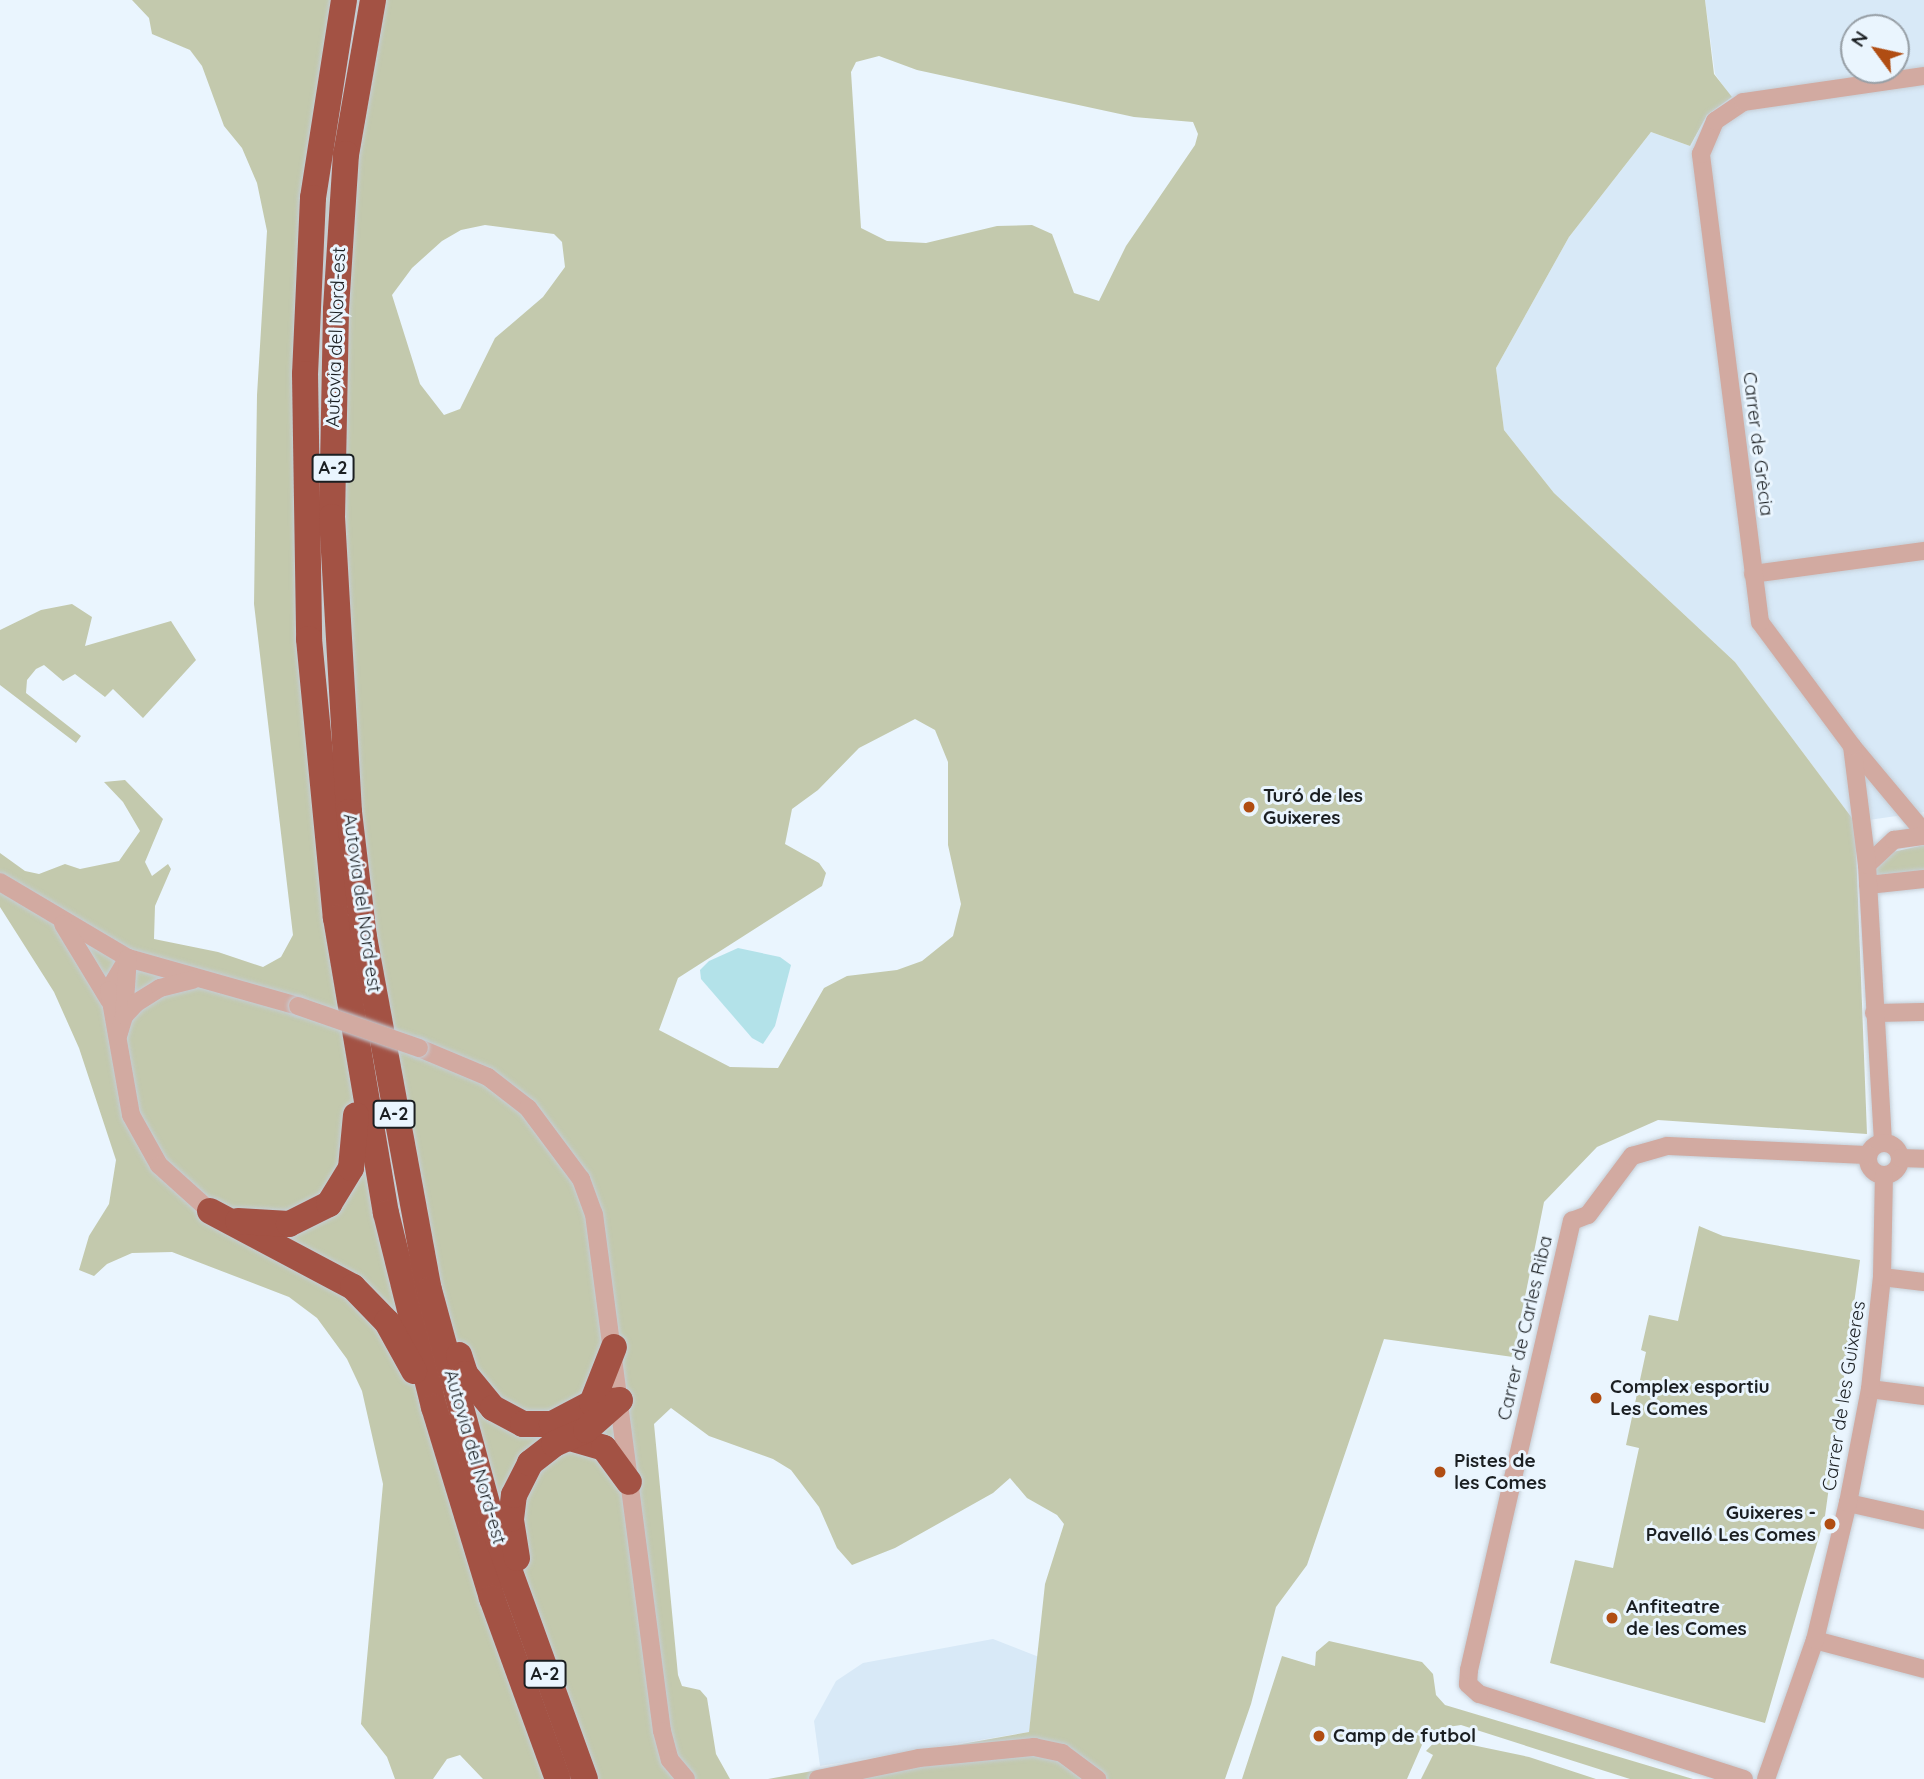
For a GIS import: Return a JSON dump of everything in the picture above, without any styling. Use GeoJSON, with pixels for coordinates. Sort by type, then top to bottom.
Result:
{"type":"FeatureCollection","features":[{"type":"Feature","properties":{"kind":"highway","name":"Autovia del Nord-est"},"geometry":{"type":"LineString","coordinates":[[344,0],[313,198],[305,374],[305,546],[314,720],[359,1068],[386,1213],[434,1407],[492,1598],[558,1779]]}},
{"type":"Feature","properties":{"kind":"highway","name":"Autovia del Nord-est"},"geometry":{"type":"LineString","coordinates":[[373,0],[354,94],[340,223],[333,403],[335,606],[349,812],[365,937],[429,1290],[517,1595],[585,1779]]}},
{"type":"Feature","properties":{"kind":"highway"},"geometry":{"type":"LineString","coordinates":[[210,1211],[275,1226],[300,1222],[329,1204],[346,1178],[354,1155],[359,1068]]}},
{"type":"Feature","properties":{"kind":"highway"},"geometry":{"type":"LineString","coordinates":[[210,1211],[336,1276],[366,1298],[397,1339],[434,1407]]}},
{"type":"Feature","properties":{"kind":"highway"},"geometry":{"type":"LineString","coordinates":[[429,1290],[448,1323],[465,1374],[492,1408],[509,1419],[538,1425],[567,1419],[592,1403],[620,1400]]}},
{"type":"Feature","properties":{"kind":"highway"},"geometry":{"type":"LineString","coordinates":[[592,1403],[614,1347]]}},
{"type":"Feature","properties":{"kind":"highway"},"geometry":{"type":"LineString","coordinates":[[517,1595],[511,1519],[514,1495],[541,1452],[570,1438],[620,1400]]}},
{"type":"Feature","properties":{"kind":"highway"},"geometry":{"type":"LineString","coordinates":[[570,1438],[604,1448],[629,1482]]}},
{"type":"Feature","properties":{"kind":"street","name":"Carrer de Grècia"},"geometry":{"type":"LineString","coordinates":[[1924,76],[1743,102],[1714,121],[1701,154],[1760,622],[1852,746],[1924,834]]}},
{"type":"Feature","properties":{"kind":"street"},"geometry":{"type":"LineString","coordinates":[[1753,574],[1924,551]]}},
{"type":"Feature","properties":{"kind":"street","name":"Carrer de Grècia"},"geometry":{"type":"LineString","coordinates":[[1852,746],[1867,865]]}},
{"type":"Feature","properties":{"kind":"street"},"geometry":{"type":"LineString","coordinates":[[1883,1142],[1867,865],[1894,840],[1924,834]]}},
{"type":"Feature","properties":{"kind":"street"},"geometry":{"type":"LineString","coordinates":[[1868,885],[1924,879]]}},
{"type":"Feature","properties":{"kind":"street"},"geometry":{"type":"LineString","coordinates":[[0,882],[61,921],[128,958],[195,980],[298,1006],[419,1048],[488,1077],[528,1108],[554,1137],[581,1179],[594,1214],[614,1347],[662,1731],[670,1760],[686,1779]]}},
{"type":"Feature","properties":{"kind":"street"},"geometry":{"type":"LineString","coordinates":[[61,921],[109,1000],[118,1036],[127,1102],[143,1142],[167,1175],[210,1211]]}},
{"type":"Feature","properties":{"kind":"street"},"geometry":{"type":"LineString","coordinates":[[109,1000],[111,981],[128,958]]}},
{"type":"Feature","properties":{"kind":"street"},"geometry":{"type":"LineString","coordinates":[[118,1036],[124,1016],[128,958]]}},
{"type":"Feature","properties":{"kind":"street"},"geometry":{"type":"LineString","coordinates":[[124,1016],[160,988],[195,980]]}},
{"type":"Feature","properties":{"kind":"street"},"geometry":{"type":"LineString","coordinates":[[1874,1013],[1924,1012]]}},
{"type":"Feature","properties":{"kind":"street"},"geometry":{"type":"LineString","coordinates":[[1883,1142],[1894,1146],[1900,1158],[1895,1171],[1884,1175],[1872,1170],[1868,1156],[1883,1142]]}},
{"type":"Feature","properties":{"kind":"street","name":"Carrer de Carles Riba"},"geometry":{"type":"LineString","coordinates":[[1744,1779],[1471,1688],[1469,1670],[1572,1221],[1588,1215],[1607,1186],[1632,1156],[1667,1146],[1868,1156]]}},
{"type":"Feature","properties":{"kind":"street"},"geometry":{"type":"LineString","coordinates":[[1900,1158],[1924,1159]]}},
{"type":"Feature","properties":{"kind":"street","name":"Carrer de les Guixeres"},"geometry":{"type":"LineString","coordinates":[[1766,1779],[1815,1640],[1848,1503],[1870,1389],[1882,1277],[1884,1175]]}},
{"type":"Feature","properties":{"kind":"street"},"geometry":{"type":"LineString","coordinates":[[1882,1277],[1924,1282]]}},
{"type":"Feature","properties":{"kind":"street"},"geometry":{"type":"LineString","coordinates":[[1870,1389],[1924,1396]]}},
{"type":"Feature","properties":{"kind":"street"},"geometry":{"type":"LineString","coordinates":[[1848,1503],[1924,1520]]}},
{"type":"Feature","properties":{"kind":"street"},"geometry":{"type":"LineString","coordinates":[[1815,1640],[1924,1669]]}},
{"type":"Feature","properties":{"kind":"street"},"geometry":{"type":"LineString","coordinates":[[818,1779],[919,1758],[1034,1747],[1062,1753],[1097,1779]]}},
{"type":"Feature","properties":{"kind":"shaded area"},"geometry":{"type":"Polygon","coordinates":[[[1705,0],[1924,0],[1924,812],[1855,822],[1735,662],[1554,493],[1504,430],[1496,368],[1569,237],[1651,132],[1690,146],[1707,115],[1731,97],[1715,74],[1705,0]]]}},
{"type":"Feature","properties":{"kind":"shaded area"},"geometry":{"type":"Polygon","coordinates":[[[993,1639],[1039,1657],[1029,1732],[820,1766],[814,1721],[836,1681],[863,1663],[993,1639]]]}},
{"type":"Feature","properties":{"kind":"green space"},"geometry":{"type":"Polygon","coordinates":[[[132,0],[1705,0],[1714,74],[1732,97],[1707,115],[1690,146],[1651,132],[1569,237],[1496,368],[1504,430],[1554,493],[1735,662],[1855,822],[1867,1134],[1658,1120],[1597,1147],[1544,1202],[1513,1357],[1384,1339],[1307,1565],[1276,1607],[1251,1704],[1225,1779],[768,1779],[1029,1732],[1045,1584],[1064,1524],[1057,1515],[1027,1498],[1010,1478],[993,1493],[895,1548],[852,1565],[837,1548],[819,1507],[791,1470],[773,1459],[709,1436],[671,1408],[654,1424],[678,1675],[682,1686],[700,1690],[707,1698],[716,1754],[730,1779],[483,1779],[460,1755],[447,1759],[433,1779],[395,1779],[387,1757],[361,1724],[383,1484],[362,1391],[347,1359],[317,1318],[289,1297],[172,1252],[132,1253],[107,1264],[94,1276],[79,1270],[89,1236],[109,1204],[116,1160],[79,1048],[54,992],[0,907],[0,853],[25,871],[39,874],[65,864],[80,869],[119,861],[140,831],[123,802],[104,782],[125,780],[163,819],[145,862],[152,876],[168,864],[171,869],[155,906],[154,939],[218,952],[263,967],[281,957],[293,935],[254,604],[257,395],[267,231],[257,183],[242,148],[224,126],[202,66],[190,50],[152,34],[149,18],[132,0]],[[879,56],[856,62],[851,72],[861,228],[887,241],[926,243],[997,226],[1032,225],[1052,234],[1074,293],[1099,301],[1126,246],[1195,145],[1198,134],[1193,122],[1134,117],[917,70],[879,56]],[[485,225],[461,230],[442,241],[412,268],[392,295],[420,384],[444,415],[460,409],[495,338],[543,297],[565,267],[562,242],[554,234],[485,225]],[[915,719],[859,748],[818,790],[792,809],[785,844],[819,863],[826,873],[822,886],[678,978],[659,1030],[730,1067],[778,1068],[824,988],[847,976],[897,970],[922,961],[953,936],[961,904],[948,845],[948,762],[935,730],[915,719]]]}},
{"type":"Feature","properties":{"kind":"green space"},"geometry":{"type":"Polygon","coordinates":[[[72,604],[92,617],[85,646],[171,621],[196,660],[143,718],[113,689],[105,697],[75,674],[63,681],[44,665],[36,669],[27,680],[26,693],[81,736],[76,743],[0,685],[0,630],[41,610],[72,604]]]}},
{"type":"Feature","properties":{"kind":"green space"},"geometry":{"type":"Polygon","coordinates":[[[1924,845],[1924,875],[1874,881],[1876,867],[1888,853],[1924,845]]]}},
{"type":"Feature","properties":{"kind":"green space"},"geometry":{"type":"Polygon","coordinates":[[[1699,1226],[1723,1236],[1860,1260],[1825,1516],[1765,1723],[1550,1663],[1575,1560],[1613,1568],[1639,1448],[1626,1445],[1646,1352],[1641,1350],[1649,1315],[1678,1321],[1699,1226]]]}},
{"type":"Feature","properties":{"kind":"green space"},"geometry":{"type":"Polygon","coordinates":[[[1329,1641],[1422,1662],[1433,1674],[1436,1695],[1445,1705],[1693,1779],[1630,1779],[1461,1725],[1441,1728],[1425,1738],[1407,1779],[1242,1779],[1282,1656],[1315,1666],[1316,1652],[1329,1641]]]}},
{"type":"Feature","properties":{"kind":"green space"},"geometry":{"type":"Polygon","coordinates":[[[1441,1735],[1454,1736],[1453,1741],[1529,1757],[1596,1779],[1421,1779],[1433,1755],[1426,1751],[1441,1735]]]}},
{"type":"Feature","properties":{"kind":"water"},"geometry":{"type":"Polygon","coordinates":[[[738,948],[780,957],[791,965],[775,1026],[763,1044],[752,1038],[701,979],[700,970],[709,961],[738,948]]]}},
{"type":"Feature","properties":{"kind":"place","name":"Turó de les Guixeres"},"geometry":{"type":"Point","coordinates":[1249,807]}},
{"type":"Feature","properties":{"kind":"place","name":"Complex esportiu Les Comes"},"geometry":{"type":"Point","coordinates":[1596,1398]}},
{"type":"Feature","properties":{"kind":"place","name":"Pistes de les Comes"},"geometry":{"type":"Point","coordinates":[1440,1472]}},
{"type":"Feature","properties":{"kind":"place","name":"Guixeres - Pavelló Les Comes"},"geometry":{"type":"Point","coordinates":[1830,1524]}},
{"type":"Feature","properties":{"kind":"place","name":"Anfiteatre de les Comes"},"geometry":{"type":"Point","coordinates":[1612,1618]}},
{"type":"Feature","properties":{"kind":"place","name":"Camp de futbol"},"geometry":{"type":"Point","coordinates":[1319,1736]}}]}
